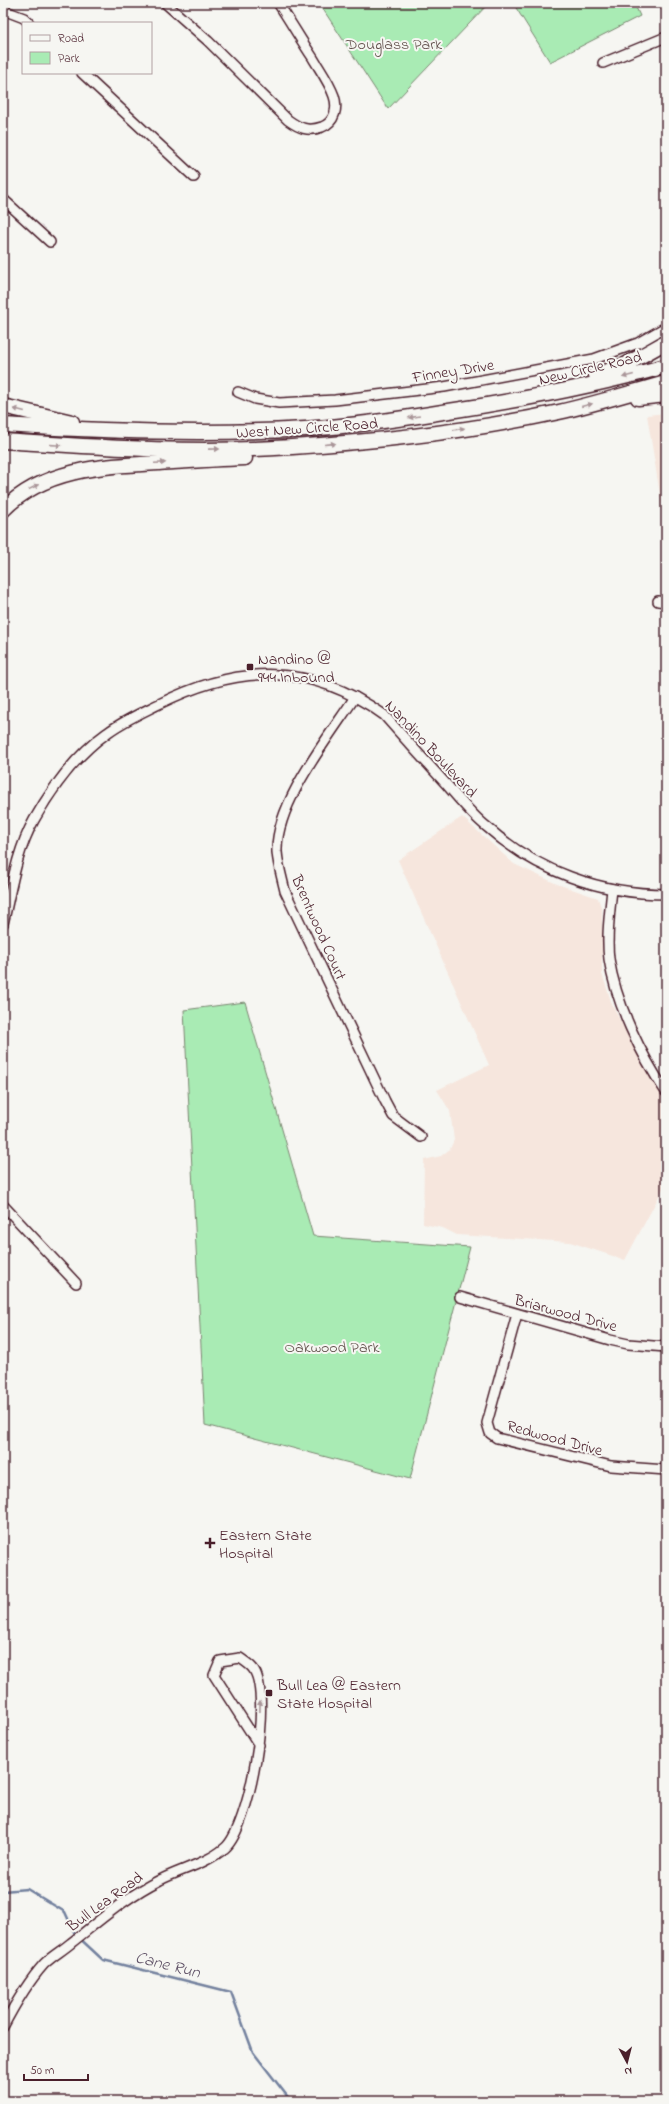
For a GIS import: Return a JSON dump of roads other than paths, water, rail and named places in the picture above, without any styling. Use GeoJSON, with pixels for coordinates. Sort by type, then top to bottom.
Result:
{"type":"FeatureCollection","features":[{"type":"Feature","properties":{"kind":"highway"},"geometry":{"type":"LineString","coordinates":[[522,400],[612,371],[666,342]]}},
{"type":"Feature","properties":{"kind":"highway","name":"New Circle Road"},"geometry":{"type":"LineString","coordinates":[[522,400],[625,377],[666,366]]}},
{"type":"Feature","properties":{"kind":"highway"},"geometry":{"type":"LineString","coordinates":[[610,400],[666,383]]}},
{"type":"Feature","properties":{"kind":"highway"},"geometry":{"type":"LineString","coordinates":[[610,400],[666,395]]}},
{"type":"Feature","properties":{"kind":"highway","name":"West New Circle Road"},"geometry":{"type":"LineString","coordinates":[[3,425],[126,432],[194,433],[307,429],[380,422],[522,400]]}},
{"type":"Feature","properties":{"kind":"highway","name":"West New Circle Road"},"geometry":{"type":"LineString","coordinates":[[3,441],[116,448],[291,448],[398,438],[512,421],[610,400]]}},
{"type":"Feature","properties":{"kind":"highway"},"geometry":{"type":"LineString","coordinates":[[3,406],[34,414],[126,432]]}},
{"type":"Feature","properties":{"kind":"highway"},"geometry":{"type":"LineString","coordinates":[[3,510],[29,489],[60,476],[92,468],[266,457],[291,448]]}},
{"type":"Feature","properties":{"kind":"street"},"geometry":{"type":"LineString","coordinates":[[165,3],[208,41],[288,120],[300,128],[309,130],[326,125],[332,120],[335,112],[334,96],[326,80],[278,3]]}},
{"type":"Feature","properties":{"kind":"street"},"geometry":{"type":"LineString","coordinates":[[3,10],[24,18],[28,22]]}},
{"type":"Feature","properties":{"kind":"street"},"geometry":{"type":"LineString","coordinates":[[603,63],[666,38]]}},
{"type":"Feature","properties":{"kind":"street"},"geometry":{"type":"LineString","coordinates":[[83,74],[194,177]]}},
{"type":"Feature","properties":{"kind":"street"},"geometry":{"type":"LineString","coordinates":[[3,199],[50,242]]}},
{"type":"Feature","properties":{"kind":"street","name":"Finney Drive"},"geometry":{"type":"LineString","coordinates":[[238,392],[255,399],[279,403],[335,400],[444,387],[594,359],[638,343],[666,326]]}},
{"type":"Feature","properties":{"kind":"street","name":"Nandino Boulevard"},"geometry":{"type":"LineString","coordinates":[[3,924],[20,853],[33,821],[60,780],[75,761],[106,733],[127,720],[176,696],[230,677],[251,675],[292,676],[334,687],[355,697],[384,715],[471,812],[504,841],[527,856],[560,873],[612,889],[639,893],[666,894]]}},
{"type":"Feature","properties":{"kind":"street","name":"Brentwood Court"},"geometry":{"type":"LineString","coordinates":[[355,697],[292,794],[284,813],[279,833],[277,851],[279,869],[285,891],[292,907],[393,1116],[421,1137]]}},
{"type":"Feature","properties":{"kind":"street"},"geometry":{"type":"LineString","coordinates":[[612,889],[609,919],[609,957],[614,983],[636,1037],[666,1092]]}},
{"type":"Feature","properties":{"kind":"street"},"geometry":{"type":"LineString","coordinates":[[3,1205],[76,1283]]}},
{"type":"Feature","properties":{"kind":"street","name":"Briarwood Drive"},"geometry":{"type":"LineString","coordinates":[[460,1297],[610,1340],[628,1344],[666,1346]]}},
{"type":"Feature","properties":{"kind":"street","name":"Redwood Drive"},"geometry":{"type":"LineString","coordinates":[[516,1314],[487,1423],[490,1433],[498,1438],[598,1464],[623,1468],[666,1470]]}},
{"type":"Feature","properties":{"kind":"street","name":"Bull Lea Road"},"geometry":{"type":"LineString","coordinates":[[3,2027],[21,1993],[46,1962],[111,1911],[159,1880],[203,1862],[226,1847],[240,1820],[248,1798],[259,1745],[260,1694],[254,1670],[240,1658],[220,1660],[214,1675],[259,1745]]}},
{"type":"Feature","properties":{"kind":"waterway","name":"Cane Run"},"geometry":{"type":"LineString","coordinates":[[3,1891],[27,1889],[65,1912],[75,1934],[103,1960],[231,1992],[253,2052],[291,2101]]}},
{"type":"Feature","properties":{"kind":"place","name":"Nandino @ 944 Inbound"},"geometry":{"type":"Point","coordinates":[250,667]}},
{"type":"Feature","properties":{"kind":"place","name":"Eastern State Hospital"},"geometry":{"type":"Point","coordinates":[210,1543]}},
{"type":"Feature","properties":{"kind":"place","name":"Bull Lea @ Eastern State Hospital"},"geometry":{"type":"Point","coordinates":[269,1693]}},
{"type":"Feature","properties":{"kind":"park label","name":"Douglass Park"},"geometry":{"type":"Point","coordinates":[394,43]}},
{"type":"Feature","properties":{"kind":"park label","name":"Oakwood Park"},"geometry":{"type":"Point","coordinates":[332,1346]}}]}
